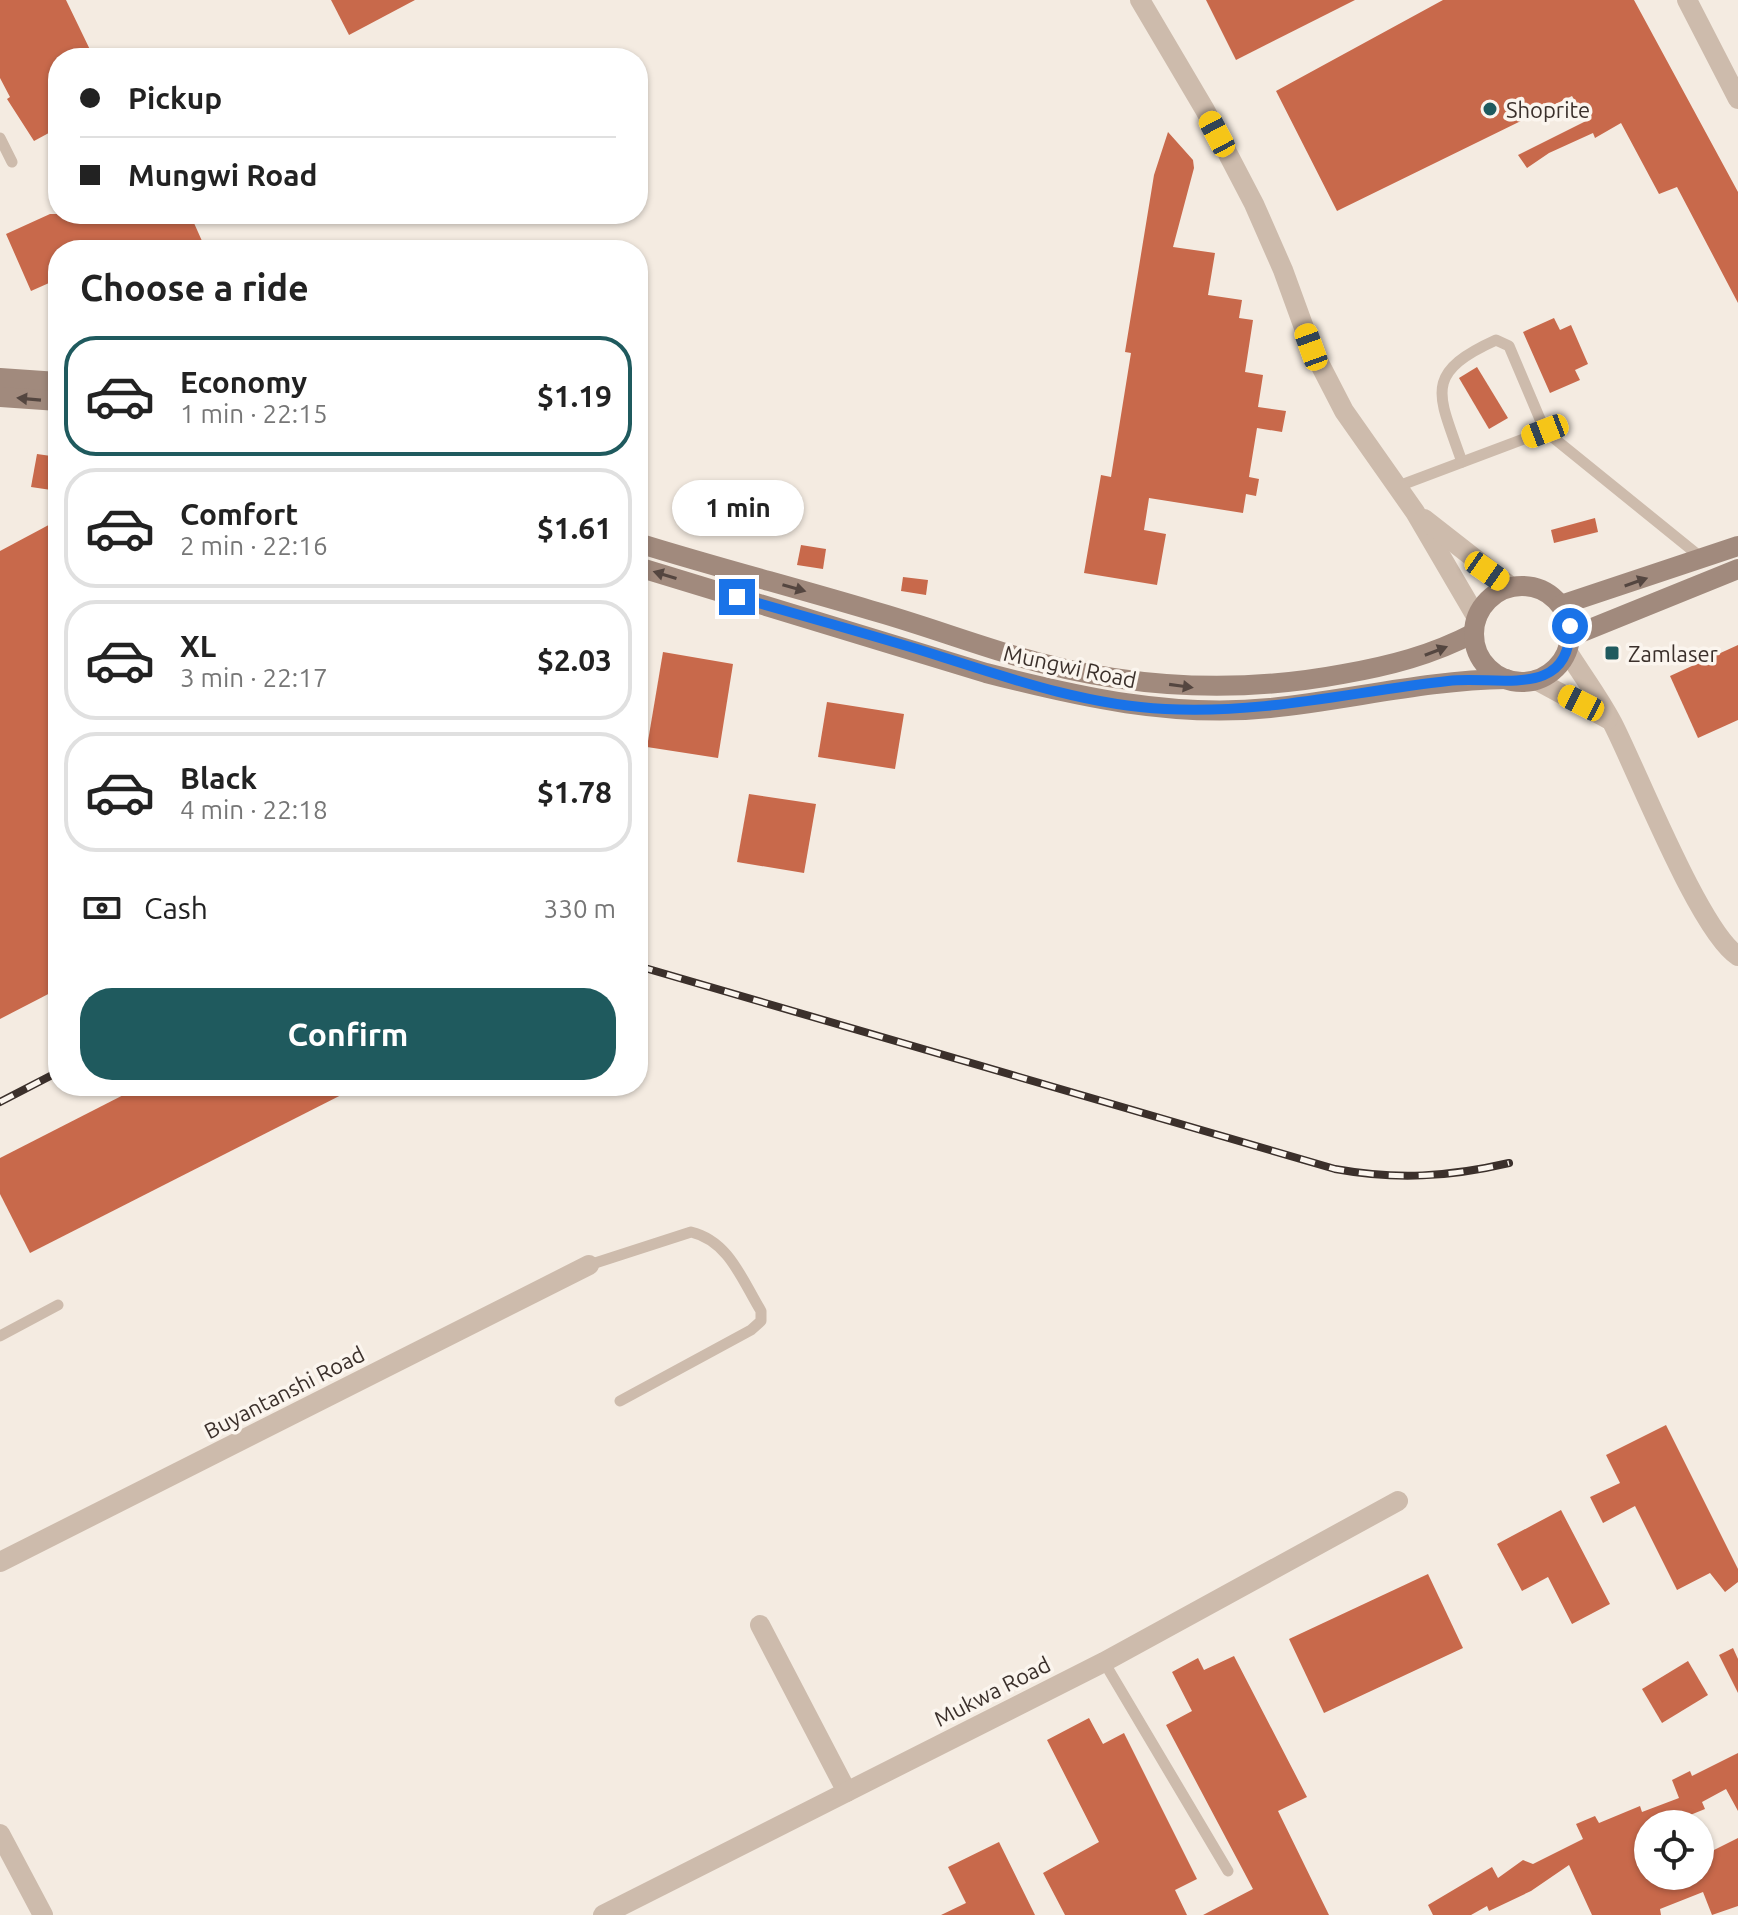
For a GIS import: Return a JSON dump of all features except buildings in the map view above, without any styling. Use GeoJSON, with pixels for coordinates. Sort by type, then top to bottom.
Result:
{"type":"FeatureCollection","features":[{"type":"Feature","properties":{"kind":"main road"},"geometry":{"type":"LineString","coordinates":[[0,378],[48,381]]}},
{"type":"Feature","properties":{"kind":"main road"},"geometry":{"type":"LineString","coordinates":[[0,397],[48,400]]}},
{"type":"Feature","properties":{"kind":"main road","name":"Mungwi Road"},"geometry":{"type":"LineString","coordinates":[[648,546],[1050,665],[1191,687],[1239,688],[1369,670],[1431,654],[1476,625]]}},
{"type":"Feature","properties":{"kind":"main road"},"geometry":{"type":"LineString","coordinates":[[1561,605],[1738,546]]}},
{"type":"Feature","properties":{"kind":"main road"},"geometry":{"type":"LineString","coordinates":[[706,588],[714,567]]}},
{"type":"Feature","properties":{"kind":"main road"},"geometry":{"type":"LineString","coordinates":[[1569,644],[1561,605],[1539,589],[1511,587],[1490,598],[1476,625],[1476,645],[1486,666],[1506,679],[1536,680],[1549,673],[1569,644],[1738,569]]}},
{"type":"Feature","properties":{"kind":"main road","name":"Mungwi Road"},"geometry":{"type":"LineString","coordinates":[[648,570],[986,673],[1161,709],[1267,708],[1435,682],[1506,679]]}},
{"type":"Feature","properties":{"kind":"street"},"geometry":{"type":"LineString","coordinates":[[1140,0],[1205,110],[1254,204],[1283,270],[1311,347],[1344,411],[1415,512],[1476,625]]}},
{"type":"Feature","properties":{"kind":"street"},"geometry":{"type":"LineString","coordinates":[[1687,0],[1738,99]]}},
{"type":"Feature","properties":{"kind":"street"},"geometry":{"type":"LineString","coordinates":[[1415,512],[1511,587]]}},
{"type":"Feature","properties":{"kind":"street"},"geometry":{"type":"LineString","coordinates":[[1569,644],[1612,721],[1699,903],[1716,933],[1738,956]]}},
{"type":"Feature","properties":{"kind":"street"},"geometry":{"type":"LineString","coordinates":[[1536,680],[1612,721]]}},
{"type":"Feature","properties":{"kind":"street","name":"Buyantanshi Road"},"geometry":{"type":"LineString","coordinates":[[0,1562],[589,1265]]}},
{"type":"Feature","properties":{"kind":"street","name":"Mukwa Road"},"geometry":{"type":"LineString","coordinates":[[603,1915],[1104,1662],[1398,1501]]}},
{"type":"Feature","properties":{"kind":"street"},"geometry":{"type":"LineString","coordinates":[[760,1625],[847,1792]]}},
{"type":"Feature","properties":{"kind":"street"},"geometry":{"type":"LineString","coordinates":[[0,1834],[43,1915]]}},
{"type":"Feature","properties":{"kind":"lane"},"geometry":{"type":"LineString","coordinates":[[0,138],[12,162]]}},
{"type":"Feature","properties":{"kind":"lane"},"geometry":{"type":"LineString","coordinates":[[1462,462],[1441,400],[1444,375],[1464,354],[1496,340],[1509,346],[1545,431],[1703,559]]}},
{"type":"Feature","properties":{"kind":"lane"},"geometry":{"type":"LineString","coordinates":[[1396,487],[1545,431]]}},
{"type":"Feature","properties":{"kind":"lane"},"geometry":{"type":"LineString","coordinates":[[589,1265],[691,1232],[699,1234],[720,1244],[761,1311],[761,1321],[751,1330],[620,1401]]}},
{"type":"Feature","properties":{"kind":"lane"},"geometry":{"type":"LineString","coordinates":[[0,1336],[58,1305]]}},
{"type":"Feature","properties":{"kind":"lane"},"geometry":{"type":"LineString","coordinates":[[1104,1662],[1228,1871]]}},
{"type":"Feature","properties":{"kind":"railway"},"geometry":{"type":"LineString","coordinates":[[648,969],[1335,1169],[1401,1176],[1465,1171],[1509,1163]]}},
{"type":"Feature","properties":{"kind":"railway"},"geometry":{"type":"LineString","coordinates":[[0,1102],[48,1077]]}},
{"type":"Feature","properties":{"kind":"place","name":"Shoprite"},"geometry":{"type":"Point","coordinates":[1490,109]}},
{"type":"Feature","properties":{"kind":"place","name":"Zamlaser"},"geometry":{"type":"Point","coordinates":[1612,653]}},
{"type":"Feature","properties":{"kind":"route"},"geometry":{"type":"LineString","coordinates":[[737,597],[919,650],[986,673],[1099,699],[1161,709],[1267,708],[1435,682],[1536,680],[1560,663],[1567,651],[1570,626]]}}]}
